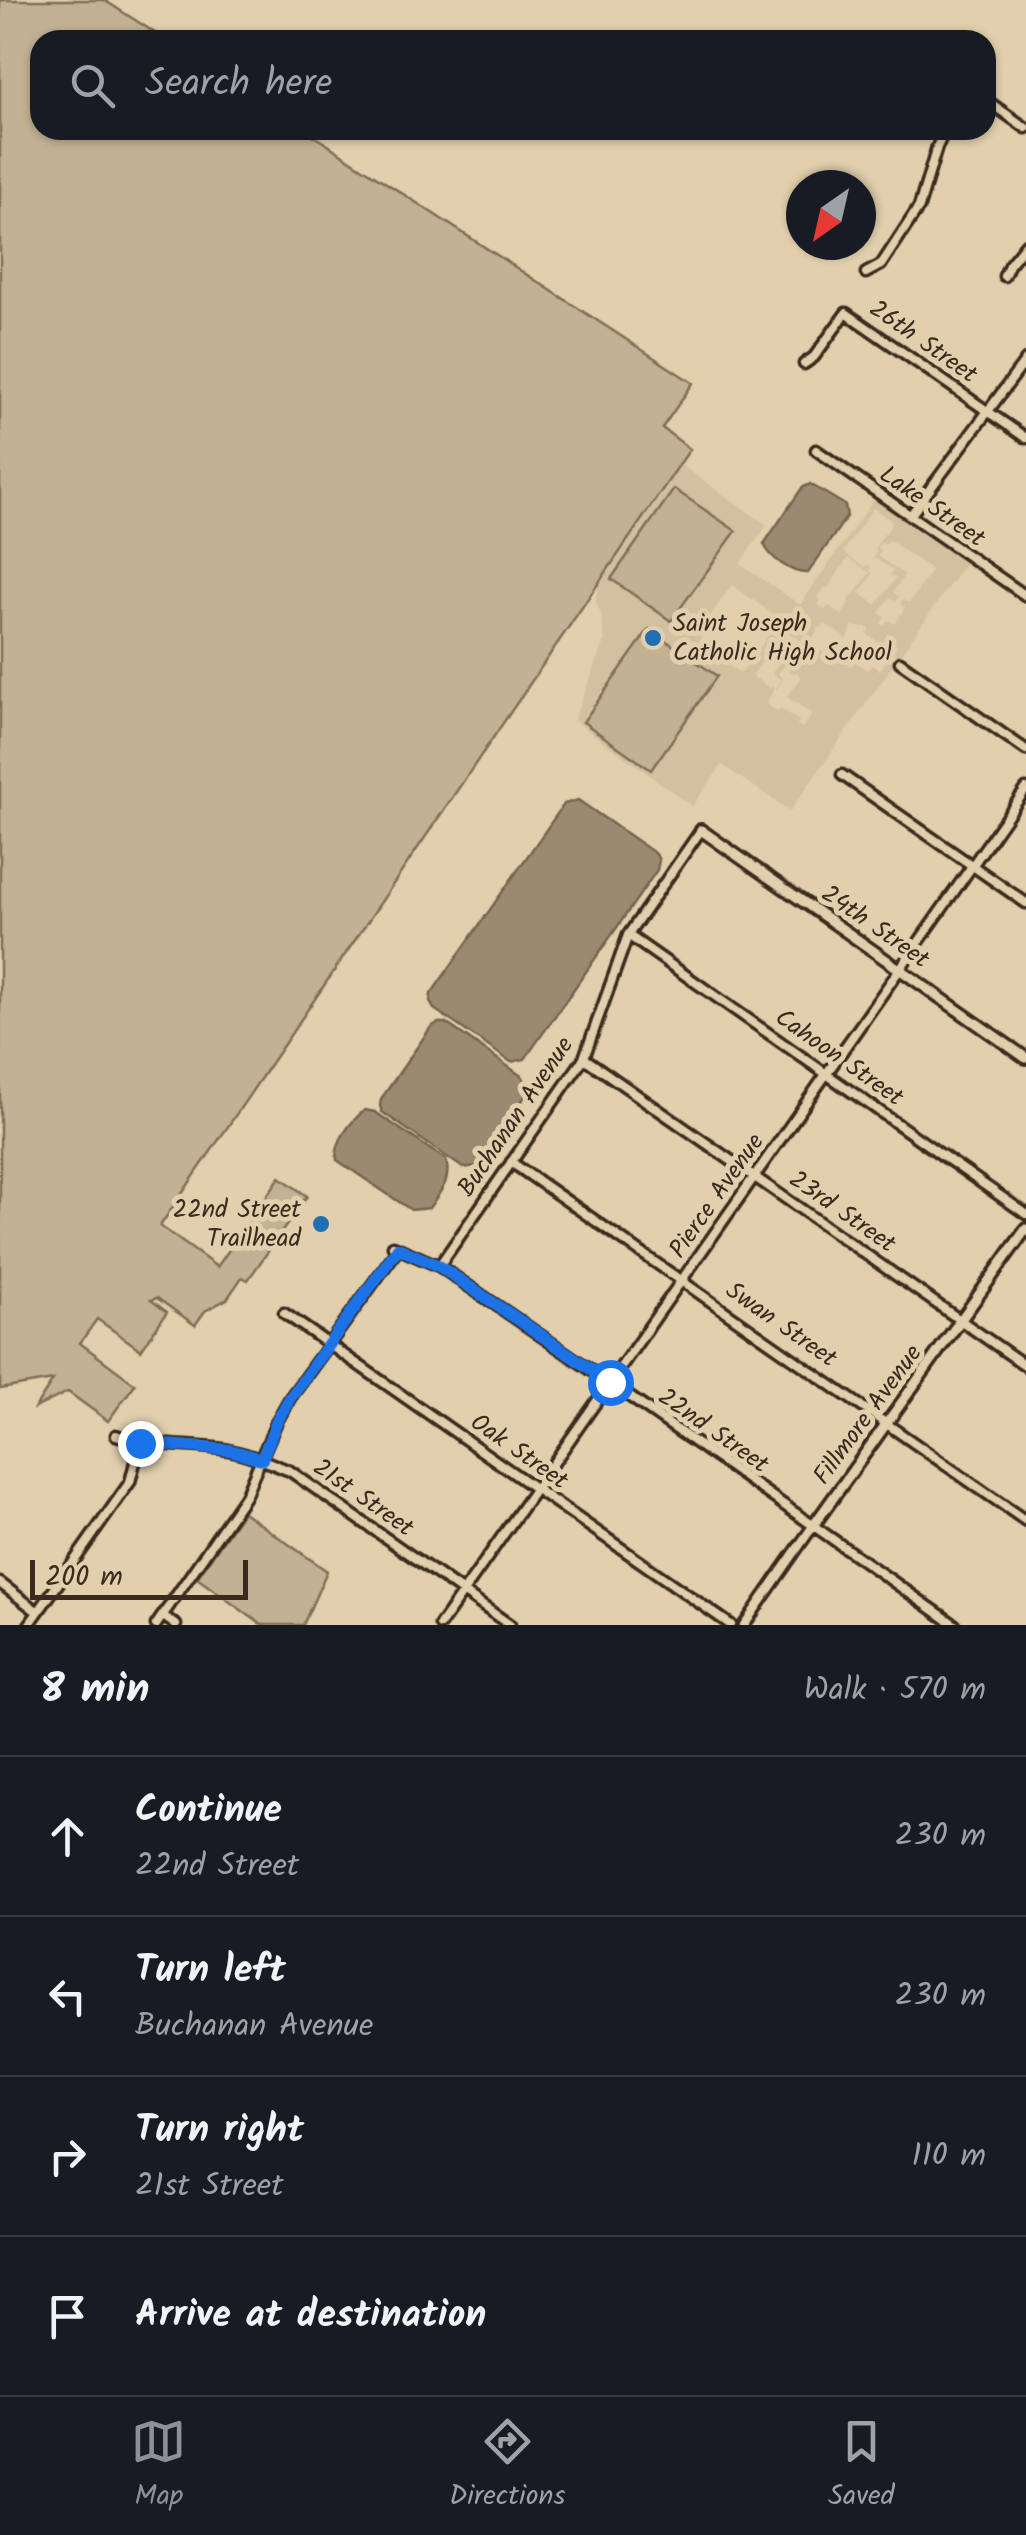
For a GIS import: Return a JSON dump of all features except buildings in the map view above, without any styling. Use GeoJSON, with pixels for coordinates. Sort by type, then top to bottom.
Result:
{"type":"FeatureCollection","features":[{"type":"Feature","properties":{"kind":"street"},"geometry":{"type":"LineString","coordinates":[[996,107],[1026,128]]}},
{"type":"Feature","properties":{"kind":"street"},"geometry":{"type":"LineString","coordinates":[[866,272],[881,265],[918,207],[940,140]]}},
{"type":"Feature","properties":{"kind":"street"},"geometry":{"type":"LineString","coordinates":[[1004,276],[1026,244]]}},
{"type":"Feature","properties":{"kind":"street","name":"26th Street"},"geometry":{"type":"LineString","coordinates":[[804,364],[814,357],[846,312],[1026,438]]}},
{"type":"Feature","properties":{"kind":"street"},"geometry":{"type":"LineString","coordinates":[[910,516],[1026,360]]}},
{"type":"Feature","properties":{"kind":"street","name":"Lake Street"},"geometry":{"type":"LineString","coordinates":[[816,450],[1026,596]]}},
{"type":"Feature","properties":{"kind":"street"},"geometry":{"type":"LineString","coordinates":[[900,662],[1026,750]]}},
{"type":"Feature","properties":{"kind":"street"},"geometry":{"type":"LineString","coordinates":[[842,776],[1026,903]]}},
{"type":"Feature","properties":{"kind":"street","name":"Pierce Avenue"},"geometry":{"type":"LineString","coordinates":[[440,1625],[1026,789]]}},
{"type":"Feature","properties":{"kind":"street","name":"Buchanan Avenue"},"geometry":{"type":"LineString","coordinates":[[439,1266],[584,1058],[628,934],[702,830]]}},
{"type":"Feature","properties":{"kind":"street","name":"24th Street"},"geometry":{"type":"LineString","coordinates":[[702,830],[1026,1058]]}},
{"type":"Feature","properties":{"kind":"street","name":"Cahoon Street"},"geometry":{"type":"LineString","coordinates":[[628,934],[1026,1214]]}},
{"type":"Feature","properties":{"kind":"street","name":"23rd Street"},"geometry":{"type":"LineString","coordinates":[[584,1058],[1026,1366]]}},
{"type":"Feature","properties":{"kind":"street","name":"Swan Street"},"geometry":{"type":"LineString","coordinates":[[512,1162],[1026,1521]]}},
{"type":"Feature","properties":{"kind":"street","name":"Fillmore Avenue"},"geometry":{"type":"LineString","coordinates":[[744,1625],[1026,1230]]}},
{"type":"Feature","properties":{"kind":"street","name":"22nd Street"},"geometry":{"type":"LineString","coordinates":[[329,1344],[396,1247],[439,1266],[955,1625]]}},
{"type":"Feature","properties":{"kind":"street","name":"Oak Street"},"geometry":{"type":"LineString","coordinates":[[284,1312],[732,1625]]}},
{"type":"Feature","properties":{"kind":"street"},"geometry":{"type":"LineString","coordinates":[[156,1625],[245,1496],[277,1421],[329,1344]]}},
{"type":"Feature","properties":{"kind":"street","name":"21st Street"},"geometry":{"type":"LineString","coordinates":[[116,1435],[140,1443],[230,1450],[290,1471],[510,1625]]}},
{"type":"Feature","properties":{"kind":"street"},"geometry":{"type":"LineString","coordinates":[[29,1625],[130,1482],[140,1443]]}},
{"type":"Feature","properties":{"kind":"street"},"geometry":{"type":"LineString","coordinates":[[0,1583],[38,1612]]}},
{"type":"Feature","properties":{"kind":"street"},"geometry":{"type":"LineString","coordinates":[[163,1616],[176,1625]]}},
{"type":"Feature","properties":{"kind":"shaded area"},"geometry":{"type":"Polygon","coordinates":[[[0,0],[104,0],[150,30],[30,30],[30,140],[320,140],[693,383],[662,428],[690,449],[160,1226],[217,1267],[280,1177],[307,1196],[248,1280],[242,1277],[227,1299],[205,1311],[195,1325],[157,1298],[151,1300],[167,1312],[141,1350],[97,1319],[80,1343],[135,1384],[108,1421],[68,1392],[35,1408],[53,1380],[0,1389],[0,0]]]}},
{"type":"Feature","properties":{"kind":"shaded area","name":"Saint Joseph Catholic High School"},"geometry":{"type":"Polygon","coordinates":[[[681,465],[767,525],[740,564],[800,605],[874,499],[965,563],[790,811],[722,765],[692,806],[574,720],[605,641],[596,601],[598,586],[681,465]],[[873,508],[843,552],[864,567],[871,567],[873,573],[860,593],[876,605],[896,578],[891,575],[893,570],[873,557],[877,552],[874,549],[893,522],[873,508]],[[889,540],[885,545],[881,543],[877,556],[905,575],[893,592],[899,597],[896,601],[890,597],[879,613],[885,617],[881,623],[884,626],[888,620],[895,624],[905,608],[900,604],[902,600],[909,603],[932,570],[889,540]],[[848,558],[825,587],[818,605],[825,610],[829,606],[842,615],[870,573],[848,558]],[[732,585],[698,632],[705,650],[741,674],[780,619],[732,585]],[[825,624],[818,627],[811,644],[850,666],[855,661],[867,670],[872,665],[880,670],[897,655],[893,652],[897,645],[888,639],[880,643],[867,634],[870,629],[864,626],[853,625],[847,639],[825,624]],[[785,630],[752,676],[775,688],[766,704],[777,711],[780,708],[803,728],[812,714],[787,697],[801,678],[784,666],[778,673],[784,678],[782,681],[772,673],[786,653],[791,656],[801,641],[785,630]]]}},
{"type":"Feature","properties":{"kind":"shaded area"},"geometry":{"type":"Polygon","coordinates":[[[810,484],[845,505],[847,516],[808,573],[782,564],[764,544],[802,488],[810,484]]]}},
{"type":"Feature","properties":{"kind":"shaded area"},"geometry":{"type":"Polygon","coordinates":[[[674,489],[736,531],[671,621],[611,579],[674,489]]]}},
{"type":"Feature","properties":{"kind":"shaded area"},"geometry":{"type":"Polygon","coordinates":[[[649,629],[717,676],[651,770],[583,722],[649,629]]]}},
{"type":"Feature","properties":{"kind":"shaded area"},"geometry":{"type":"Polygon","coordinates":[[[578,800],[656,854],[657,870],[525,1059],[511,1062],[434,1009],[431,994],[564,804],[578,800]]]}},
{"type":"Feature","properties":{"kind":"shaded area"},"geometry":{"type":"Polygon","coordinates":[[[446,1023],[523,1077],[527,1087],[526,1095],[476,1166],[463,1168],[382,1112],[380,1106],[431,1027],[446,1023]]]}},
{"type":"Feature","properties":{"kind":"shaded area"},"geometry":{"type":"Polygon","coordinates":[[[365,1110],[375,1112],[446,1160],[446,1180],[429,1208],[411,1210],[337,1160],[345,1132],[365,1110]]]}},
{"type":"Feature","properties":{"kind":"shaded area"},"geometry":{"type":"Polygon","coordinates":[[[243,1512],[327,1571],[303,1625],[262,1625],[197,1578],[243,1512]]]}},
{"type":"Feature","properties":{"kind":"place","name":"Saint Joseph Catholic High School"},"geometry":{"type":"Point","coordinates":[653,638]}},
{"type":"Feature","properties":{"kind":"place","name":"22nd Street Trailhead"},"geometry":{"type":"Point","coordinates":[321,1224]}},
{"type":"Feature","properties":{"kind":"route"},"geometry":{"type":"LineString","coordinates":[[140,1443],[230,1450],[262,1459],[290,1398],[398,1248],[439,1266],[610,1382]]}}]}
